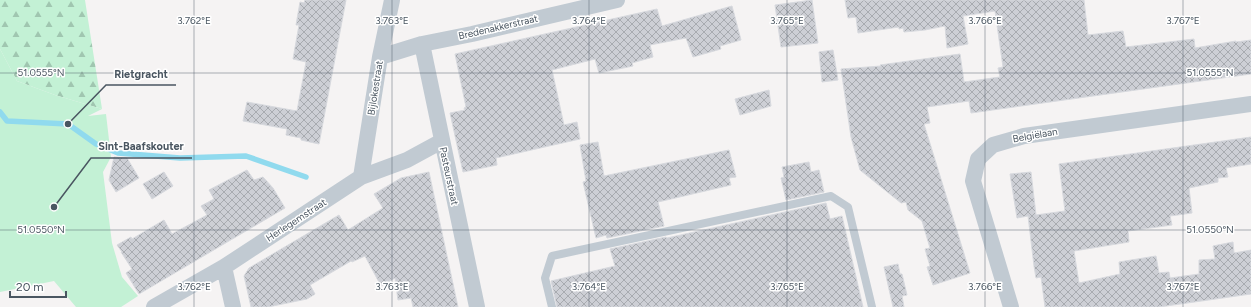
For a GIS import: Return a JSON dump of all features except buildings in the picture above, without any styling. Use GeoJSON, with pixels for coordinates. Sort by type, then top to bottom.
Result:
{"type":"FeatureCollection","features":[{"type":"Feature","properties":{"kind":"street","name":"Bijlokestraat"},"geometry":{"type":"LineString","coordinates":[[361,178],[380,57],[392,0]]}},
{"type":"Feature","properties":{"kind":"street","name":"Bredenakkerstraat"},"geometry":{"type":"LineString","coordinates":[[380,57],[422,44],[472,34],[616,0]]}},
{"type":"Feature","properties":{"kind":"street","name":"Pasteurstraat"},"geometry":{"type":"LineString","coordinates":[[422,44],[477,307]]}},
{"type":"Feature","properties":{"kind":"street","name":"Belgiëlaan"},"geometry":{"type":"LineString","coordinates":[[1011,307],[973,181],[978,159],[993,144],[1024,136],[1251,104]]}},
{"type":"Feature","properties":{"kind":"street","name":"Herlegemstraat"},"geometry":{"type":"LineString","coordinates":[[154,307],[224,267],[361,178],[407,160],[442,141]]}},
{"type":"Feature","properties":{"kind":"street"},"geometry":{"type":"LineString","coordinates":[[224,267],[233,307]]}},
{"type":"Feature","properties":{"kind":"lane"},"geometry":{"type":"LineString","coordinates":[[552,307],[545,278],[552,256],[831,196],[848,207],[872,307]]}},
{"type":"Feature","properties":{"kind":"green space"},"geometry":{"type":"Polygon","coordinates":[[[0,0],[85,0],[102,109],[55,95],[17,81],[0,49],[0,0]]]}},
{"type":"Feature","properties":{"kind":"green space"},"geometry":{"type":"Polygon","coordinates":[[[0,49],[17,81],[55,95],[102,109],[88,116],[106,114],[111,157],[103,172],[112,243],[122,277],[138,296],[121,307],[76,307],[54,281],[0,292],[0,49]]]}},
{"type":"Feature","properties":{"kind":"waterway"},"geometry":{"type":"LineString","coordinates":[[0,112],[7,121],[68,124],[96,144],[118,153],[180,158],[246,156],[306,177]]}},
{"type":"Feature","properties":{"kind":"place","name":"Rietgracht"},"geometry":{"type":"Point","coordinates":[68,124]}},
{"type":"Feature","properties":{"kind":"place","name":"Sint-Baafskouter"},"geometry":{"type":"Point","coordinates":[54,207]}}]}
